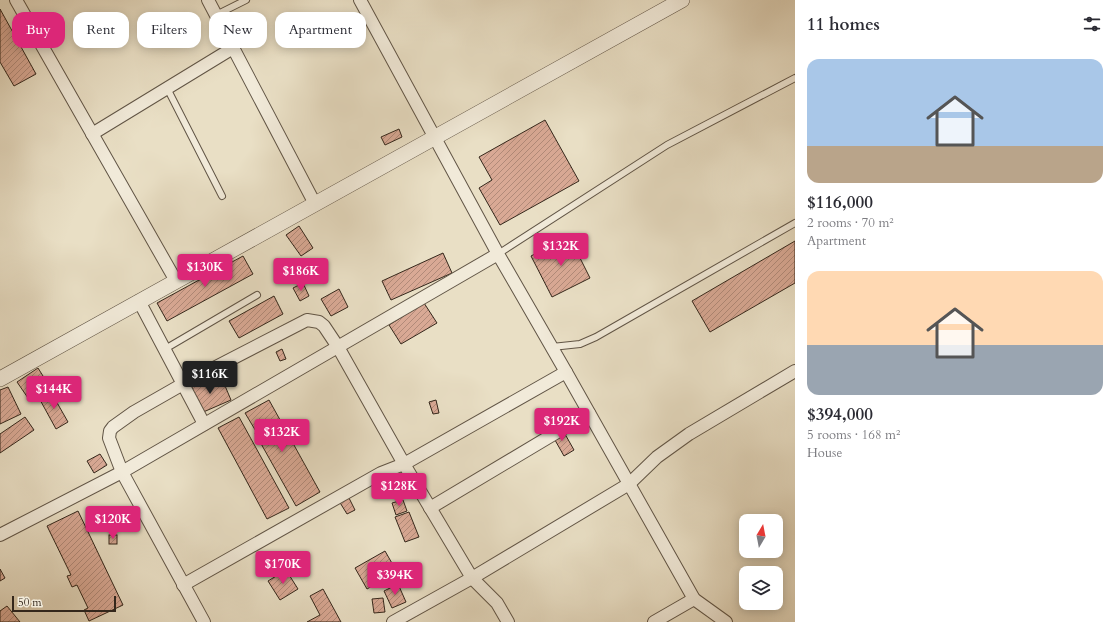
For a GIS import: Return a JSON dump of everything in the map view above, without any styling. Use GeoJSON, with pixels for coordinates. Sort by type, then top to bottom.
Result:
{"type":"FeatureCollection","features":[{"type":"Feature","properties":{"kind":"street"},"geometry":{"type":"LineString","coordinates":[[16,0],[176,281]]}},
{"type":"Feature","properties":{"kind":"street"},"geometry":{"type":"LineString","coordinates":[[208,0],[214,12]]}},
{"type":"Feature","properties":{"kind":"street"},"geometry":{"type":"LineString","coordinates":[[360,0],[498,254],[694,599],[726,622]]}},
{"type":"Feature","properties":{"kind":"street"},"geometry":{"type":"LineString","coordinates":[[0,379],[682,0]]}},
{"type":"Feature","properties":{"kind":"street"},"geometry":{"type":"LineString","coordinates":[[92,134],[233,48],[315,204]]}},
{"type":"Feature","properties":{"kind":"street"},"geometry":{"type":"LineString","coordinates":[[0,535],[122,472],[498,254]]}},
{"type":"Feature","properties":{"kind":"street"},"geometry":{"type":"LineString","coordinates":[[139,301],[204,424]]}},
{"type":"Feature","properties":{"kind":"street"},"geometry":{"type":"LineString","coordinates":[[204,622],[122,472],[109,438],[110,432],[113,427],[134,412],[183,384],[307,320],[319,322],[324,326],[338,347],[404,464],[472,578],[497,603],[508,622]]}},
{"type":"Feature","properties":{"kind":"street"},"geometry":{"type":"LineString","coordinates":[[393,622],[472,578],[629,484],[658,457],[690,434],[795,371]]}},
{"type":"Feature","properties":{"kind":"street"},"geometry":{"type":"LineString","coordinates":[[183,585],[381,473],[404,464],[566,372]]}},
{"type":"Feature","properties":{"kind":"street"},"geometry":{"type":"LineString","coordinates":[[430,508],[589,413]]}},
{"type":"Feature","properties":{"kind":"street"},"geometry":{"type":"LineString","coordinates":[[654,622],[694,599]]}},
{"type":"Feature","properties":{"kind":"lane"},"geometry":{"type":"LineString","coordinates":[[222,12],[246,0]]}},
{"type":"Feature","properties":{"kind":"lane"},"geometry":{"type":"LineString","coordinates":[[498,254],[667,145],[795,78]]}},
{"type":"Feature","properties":{"kind":"lane"},"geometry":{"type":"LineString","coordinates":[[167,88],[222,196]]}},
{"type":"Feature","properties":{"kind":"lane"},"geometry":{"type":"LineString","coordinates":[[552,347],[580,344],[596,337],[795,223]]}},
{"type":"Feature","properties":{"kind":"lane"},"geometry":{"type":"LineString","coordinates":[[165,349],[257,295]]}},
{"type":"Feature","properties":{"kind":"building"},"geometry":{"type":"Polygon","coordinates":[[[0,9],[12,31],[12,48],[22,48],[36,74],[14,86],[0,62],[0,9]]]}},
{"type":"Feature","properties":{"kind":"building"},"geometry":{"type":"Polygon","coordinates":[[[545,120],[579,181],[500,225],[479,188],[492,180],[479,157],[545,120]]]}},
{"type":"Feature","properties":{"kind":"building"},"geometry":{"type":"Polygon","coordinates":[[[399,129],[402,137],[385,145],[381,137],[399,129]]]}},
{"type":"Feature","properties":{"kind":"building"},"geometry":{"type":"Polygon","coordinates":[[[299,226],[313,248],[301,256],[286,235],[299,226]]]}},
{"type":"Feature","properties":{"kind":"building"},"geometry":{"type":"Polygon","coordinates":[[[569,236],[590,278],[552,297],[531,256],[569,236]]]}},
{"type":"Feature","properties":{"kind":"building"},"geometry":{"type":"Polygon","coordinates":[[[795,241],[795,283],[710,332],[692,301],[795,241]]]}},
{"type":"Feature","properties":{"kind":"building"},"geometry":{"type":"Polygon","coordinates":[[[443,253],[452,273],[391,300],[382,281],[443,253]]]}},
{"type":"Feature","properties":{"kind":"building"},"geometry":{"type":"Polygon","coordinates":[[[243,256],[253,274],[167,321],[157,303],[243,256]]]}},
{"type":"Feature","properties":{"kind":"building"},"geometry":{"type":"Polygon","coordinates":[[[303,283],[309,296],[300,301],[293,288],[303,283]]]}},
{"type":"Feature","properties":{"kind":"building"},"geometry":{"type":"Polygon","coordinates":[[[339,289],[348,307],[331,316],[321,299],[339,289]]]}},
{"type":"Feature","properties":{"kind":"building"},"geometry":{"type":"Polygon","coordinates":[[[274,296],[283,314],[239,338],[229,321],[274,296]]]}},
{"type":"Feature","properties":{"kind":"building"},"geometry":{"type":"Polygon","coordinates":[[[424,303],[437,323],[401,344],[389,325],[424,303]]]}},
{"type":"Feature","properties":{"kind":"building"},"geometry":{"type":"Polygon","coordinates":[[[282,349],[286,359],[280,361],[276,352],[282,349]]]}},
{"type":"Feature","properties":{"kind":"building"},"geometry":{"type":"Polygon","coordinates":[[[38,368],[48,384],[28,398],[17,382],[38,368]]]}},
{"type":"Feature","properties":{"kind":"building"},"geometry":{"type":"Polygon","coordinates":[[[213,378],[216,384],[223,381],[231,400],[201,413],[190,388],[213,378]]]}},
{"type":"Feature","properties":{"kind":"building"},"geometry":{"type":"Polygon","coordinates":[[[8,387],[21,414],[0,424],[0,390],[8,387]]]}},
{"type":"Feature","properties":{"kind":"building"},"geometry":{"type":"Polygon","coordinates":[[[51,392],[68,422],[56,429],[39,398],[51,392]]]}},
{"type":"Feature","properties":{"kind":"building"},"geometry":{"type":"Polygon","coordinates":[[[269,400],[320,492],[296,506],[245,413],[269,400]]]}},
{"type":"Feature","properties":{"kind":"building"},"geometry":{"type":"Polygon","coordinates":[[[436,400],[439,413],[433,414],[429,402],[436,400]]]}},
{"type":"Feature","properties":{"kind":"building"},"geometry":{"type":"Polygon","coordinates":[[[25,417],[34,430],[0,453],[0,434],[25,417]]]}},
{"type":"Feature","properties":{"kind":"building"},"geometry":{"type":"Polygon","coordinates":[[[239,417],[289,508],[267,519],[218,428],[239,417]]]}},
{"type":"Feature","properties":{"kind":"building"},"geometry":{"type":"Polygon","coordinates":[[[561,427],[574,450],[564,456],[551,433],[561,427]]]}},
{"type":"Feature","properties":{"kind":"building"},"geometry":{"type":"Polygon","coordinates":[[[100,454],[107,465],[94,473],[87,461],[100,454]]]}},
{"type":"Feature","properties":{"kind":"building"},"geometry":{"type":"Polygon","coordinates":[[[348,496],[355,510],[347,514],[339,501],[348,496]]]}},
{"type":"Feature","properties":{"kind":"building"},"geometry":{"type":"Polygon","coordinates":[[[403,500],[407,511],[396,515],[392,503],[403,500]]]}},
{"type":"Feature","properties":{"kind":"building"},"geometry":{"type":"Polygon","coordinates":[[[78,511],[123,605],[89,621],[84,610],[88,608],[77,585],[72,587],[67,576],[71,575],[47,526],[78,511]]]}},
{"type":"Feature","properties":{"kind":"building"},"geometry":{"type":"Polygon","coordinates":[[[409,512],[419,537],[405,542],[395,517],[409,512]]]}},
{"type":"Feature","properties":{"kind":"building"},"geometry":{"type":"Polygon","coordinates":[[[109,535],[117,535],[117,544],[109,544],[109,535]]]}},
{"type":"Feature","properties":{"kind":"building"},"geometry":{"type":"Polygon","coordinates":[[[385,551],[397,572],[367,589],[355,568],[385,551]]]}},
{"type":"Feature","properties":{"kind":"building"},"geometry":{"type":"Polygon","coordinates":[[[0,569],[5,578],[0,581],[0,569]]]}},
{"type":"Feature","properties":{"kind":"building"},"geometry":{"type":"Polygon","coordinates":[[[286,570],[298,589],[280,600],[268,581],[286,570]]]}},
{"type":"Feature","properties":{"kind":"building"},"geometry":{"type":"Polygon","coordinates":[[[398,584],[406,602],[392,608],[384,591],[398,584]]]}},
{"type":"Feature","properties":{"kind":"building"},"geometry":{"type":"Polygon","coordinates":[[[323,589],[341,622],[307,622],[320,615],[310,596],[323,589]]]}},
{"type":"Feature","properties":{"kind":"building"},"geometry":{"type":"Polygon","coordinates":[[[383,598],[385,612],[374,613],[372,599],[383,598]]]}},
{"type":"Feature","properties":{"kind":"building"},"geometry":{"type":"Polygon","coordinates":[[[7,606],[20,622],[0,622],[0,611],[7,606]]]}}]}
